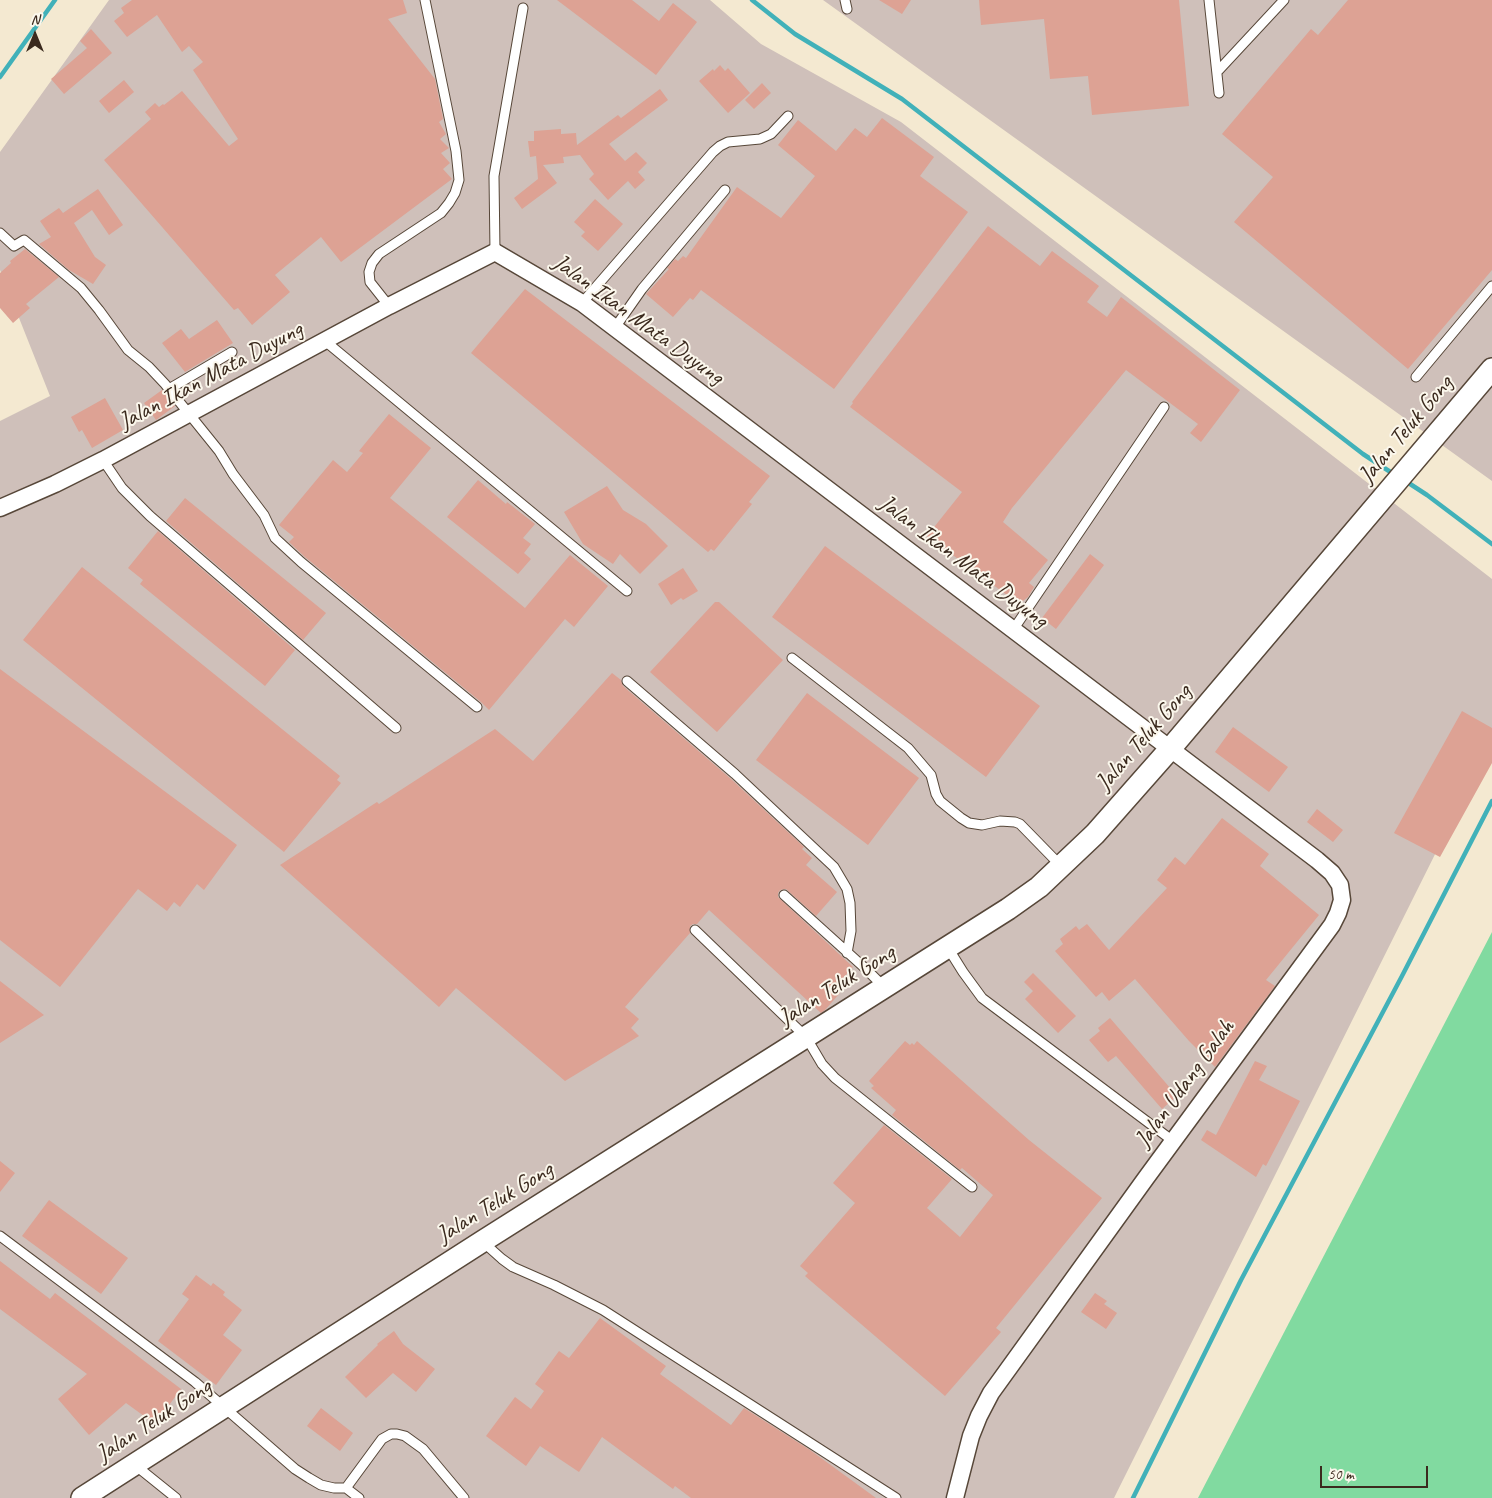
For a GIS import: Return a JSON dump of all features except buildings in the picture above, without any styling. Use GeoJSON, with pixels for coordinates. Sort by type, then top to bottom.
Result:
{"type":"FeatureCollection","features":[{"type":"Feature","properties":{"kind":"street","name":"Jalan Ikan Mata Duyung"},"geometry":{"type":"LineString","coordinates":[[0,508],[103,460],[389,306],[495,252],[582,303],[1170,749]]}},
{"type":"Feature","properties":{"kind":"street","name":"Jalan Teluk Gong"},"geometry":{"type":"LineString","coordinates":[[82,1498],[1008,909],[1039,886],[1095,834],[1170,749],[1492,369]]}},
{"type":"Feature","properties":{"kind":"street","name":"Jalan Udang Galah"},"geometry":{"type":"LineString","coordinates":[[955,1498],[971,1436],[991,1393],[1332,925],[1342,900],[1342,893],[1337,878],[1317,860],[1170,749]]}},
{"type":"Feature","properties":{"kind":"lane"},"geometry":{"type":"LineString","coordinates":[[389,306],[370,282],[369,272],[372,263],[379,254],[440,213],[455,193],[458,180],[456,151],[425,0]]}},
{"type":"Feature","properties":{"kind":"lane"},"geometry":{"type":"LineString","coordinates":[[1209,0],[1219,93]]}},
{"type":"Feature","properties":{"kind":"lane"},"geometry":{"type":"LineString","coordinates":[[1217,72],[1284,0]]}},
{"type":"Feature","properties":{"kind":"lane"},"geometry":{"type":"LineString","coordinates":[[495,252],[494,176],[523,8]]}},
{"type":"Feature","properties":{"kind":"lane"},"geometry":{"type":"LineString","coordinates":[[582,303],[713,152],[728,142],[760,139],[770,134],[788,116]]}},
{"type":"Feature","properties":{"kind":"lane"},"geometry":{"type":"LineString","coordinates":[[614,329],[642,289],[725,190]]}},
{"type":"Feature","properties":{"kind":"lane"},"geometry":{"type":"LineString","coordinates":[[0,233],[14,246],[24,240],[81,288],[128,350],[149,367],[219,451],[233,474],[264,515],[275,538],[301,562],[477,707]]}},
{"type":"Feature","properties":{"kind":"lane"},"geometry":{"type":"LineString","coordinates":[[1416,377],[1492,286]]}},
{"type":"Feature","properties":{"kind":"lane"},"geometry":{"type":"LineString","coordinates":[[325,341],[627,591]]}},
{"type":"Feature","properties":{"kind":"lane"},"geometry":{"type":"LineString","coordinates":[[168,389],[232,352]]}},
{"type":"Feature","properties":{"kind":"lane"},"geometry":{"type":"LineString","coordinates":[[1013,630],[1164,408]]}},
{"type":"Feature","properties":{"kind":"lane"},"geometry":{"type":"LineString","coordinates":[[103,460],[122,488],[150,516],[396,728]]}},
{"type":"Feature","properties":{"kind":"lane"},"geometry":{"type":"LineString","coordinates":[[792,658],[908,748],[932,775],[936,794],[940,801],[961,818],[969,823],[982,825],[1000,821],[1020,824],[1061,866]]}},
{"type":"Feature","properties":{"kind":"lane"},"geometry":{"type":"LineString","coordinates":[[627,681],[735,774],[834,867],[847,889],[850,903],[851,931],[847,953]]}},
{"type":"Feature","properties":{"kind":"lane"},"geometry":{"type":"LineString","coordinates":[[784,895],[867,970],[884,988]]}},
{"type":"Feature","properties":{"kind":"lane"},"geometry":{"type":"LineString","coordinates":[[695,930],[806,1037],[822,1064],[835,1078],[972,1187]]}},
{"type":"Feature","properties":{"kind":"lane"},"geometry":{"type":"LineString","coordinates":[[948,947],[982,998],[1173,1141]]}},
{"type":"Feature","properties":{"kind":"lane"},"geometry":{"type":"LineString","coordinates":[[0,1236],[195,1382],[295,1469],[321,1485],[346,1488],[359,1498]]}},
{"type":"Feature","properties":{"kind":"lane"},"geometry":{"type":"LineString","coordinates":[[482,1242],[514,1267],[603,1310],[896,1498]]}},
{"type":"Feature","properties":{"kind":"lane"},"geometry":{"type":"LineString","coordinates":[[346,1488],[382,1440],[391,1434],[397,1434],[405,1436],[422,1449],[464,1498]]}},
{"type":"Feature","properties":{"kind":"lane"},"geometry":{"type":"LineString","coordinates":[[135,1465],[176,1498]]}},
{"type":"Feature","properties":{"kind":"shaded area"},"geometry":{"type":"Polygon","coordinates":[[[109,0],[710,0],[761,44],[901,122],[1492,579],[1492,740],[1114,1498],[0,1498],[0,421],[50,396],[0,270],[0,152],[109,0]]]}},
{"type":"Feature","properties":{"kind":"shaded area"},"geometry":{"type":"Polygon","coordinates":[[[823,0],[1492,0],[1492,481],[823,0]]]}},
{"type":"Feature","properties":{"kind":"green space"},"geometry":{"type":"Polygon","coordinates":[[[1492,932],[1492,1498],[1198,1498],[1492,932]]]}},
{"type":"Feature","properties":{"kind":"waterway"},"geometry":{"type":"LineString","coordinates":[[0,77],[55,0]]}},
{"type":"Feature","properties":{"kind":"waterway"},"geometry":{"type":"LineString","coordinates":[[752,0],[795,34],[902,99],[1363,454],[1395,475]]}},
{"type":"Feature","properties":{"kind":"waterway"},"geometry":{"type":"LineString","coordinates":[[1404,480],[1492,544]]}},
{"type":"Feature","properties":{"kind":"waterway"},"geometry":{"type":"LineString","coordinates":[[1133,1498],[1241,1280],[1402,976],[1492,801]]}}]}
